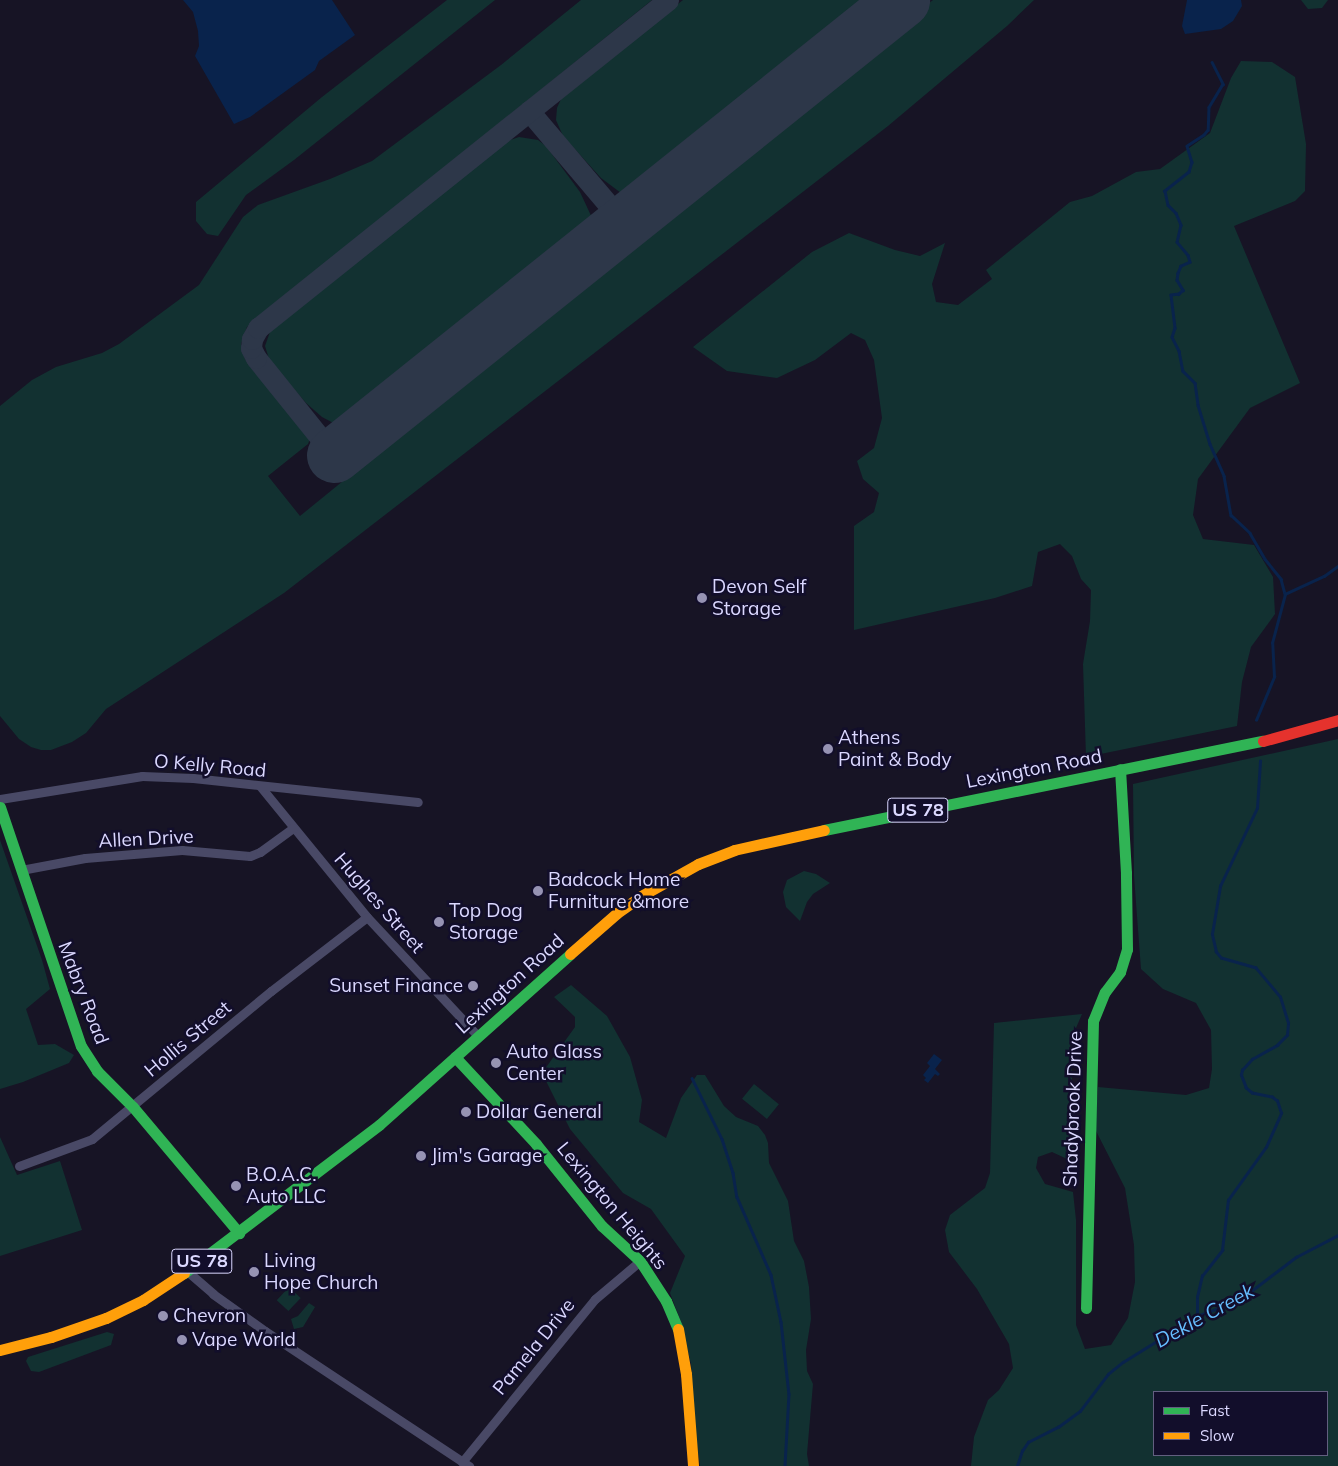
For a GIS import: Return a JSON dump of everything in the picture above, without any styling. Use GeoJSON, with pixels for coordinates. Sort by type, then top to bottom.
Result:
{"type":"FeatureCollection","features":[{"type":"Feature","properties":{"kind":"main road","name":"Lexington Road"},"geometry":{"type":"LineString","coordinates":[[0,1350],[60,1334],[106,1318],[143,1300],[187,1271],[379,1125],[617,913],[669,879],[715,857],[751,845],[813,831],[1254,743],[1338,720]]}},
{"type":"Feature","properties":{"kind":"main road","name":"Shadybrook Drive"},"geometry":{"type":"LineString","coordinates":[[1086,1308],[1093,1021],[1105,992],[1120,972],[1127,948],[1126,873],[1120,769]]}},
{"type":"Feature","properties":{"kind":"main road","name":"Mabry Road"},"geometry":{"type":"LineString","coordinates":[[0,807],[82,1046],[97,1071],[133,1107],[239,1233]]}},
{"type":"Feature","properties":{"kind":"main road","name":"Lexington Heights"},"geometry":{"type":"LineString","coordinates":[[455,1057],[536,1144],[597,1220],[640,1261],[666,1301],[677,1324],[686,1374],[693,1466]]}},
{"type":"Feature","properties":{"kind":"street","name":"O Kelly Road"},"geometry":{"type":"LineString","coordinates":[[0,798],[142,776],[193,778],[418,802]]}},
{"type":"Feature","properties":{"kind":"street","name":"Hughes Street"},"geometry":{"type":"LineString","coordinates":[[260,786],[367,917],[478,1036]]}},
{"type":"Feature","properties":{"kind":"street","name":"Allen Drive"},"geometry":{"type":"LineString","coordinates":[[21,870],[85,858],[182,850],[250,856],[260,852],[293,828]]}},
{"type":"Feature","properties":{"kind":"street","name":"Hollis Street"},"geometry":{"type":"LineString","coordinates":[[20,1166],[87,1142],[133,1107],[264,997],[367,917]]}},
{"type":"Feature","properties":{"kind":"street","name":"Pamela Drive"},"geometry":{"type":"LineString","coordinates":[[466,1464],[595,1298],[640,1261]]}},
{"type":"Feature","properties":{"kind":"street"},"geometry":{"type":"LineString","coordinates":[[187,1271],[213,1294],[266,1332],[466,1464]]}},
{"type":"Feature","properties":{"kind":"green space"},"geometry":{"type":"Polygon","coordinates":[[[447,0],[495,0],[294,160],[246,195],[218,236],[207,234],[196,221],[196,202],[322,97],[447,0]]]}},
{"type":"Feature","properties":{"kind":"green space"},"geometry":{"type":"Polygon","coordinates":[[[581,0],[652,0],[247,327],[241,344],[245,359],[310,439],[308,444],[268,476],[300,516],[343,481],[340,476],[933,0],[1034,0],[1007,26],[888,126],[284,593],[106,709],[86,733],[72,742],[51,750],[41,750],[31,747],[19,739],[0,716],[0,406],[32,380],[56,367],[102,353],[119,344],[199,285],[243,217],[258,205],[330,179],[372,161],[501,65],[581,0]]]}},
{"type":"Feature","properties":{"kind":"green space"},"geometry":{"type":"Polygon","coordinates":[[[683,0],[873,0],[625,196],[601,178],[563,136],[556,120],[557,108],[561,99],[570,90],[683,0]]]}},
{"type":"Feature","properties":{"kind":"green space"},"geometry":{"type":"Polygon","coordinates":[[[1301,0],[1328,0],[1322,8],[1308,9],[1301,0]]]}},
{"type":"Feature","properties":{"kind":"green space"},"geometry":{"type":"Polygon","coordinates":[[[1241,61],[1272,62],[1295,77],[1306,144],[1305,191],[1295,201],[1234,226],[1300,383],[1250,408],[1198,479],[1193,515],[1203,539],[1254,545],[1273,577],[1275,614],[1251,647],[1242,682],[1237,726],[1086,757],[1083,664],[1090,621],[1091,590],[1081,579],[1072,556],[1060,544],[1038,552],[1032,586],[995,598],[854,630],[854,526],[874,512],[879,493],[863,479],[857,461],[874,448],[882,418],[874,360],[865,340],[851,333],[815,360],[777,378],[727,371],[693,347],[812,252],[849,233],[895,250],[920,256],[945,243],[932,284],[936,302],[958,305],[992,279],[986,270],[1070,202],[1092,196],[1136,172],[1160,169],[1210,133],[1231,78],[1241,61]]]}},
{"type":"Feature","properties":{"kind":"green space"},"geometry":{"type":"Polygon","coordinates":[[[519,137],[538,140],[546,146],[580,192],[594,222],[339,426],[322,417],[306,403],[270,362],[265,346],[271,329],[507,141],[519,137]]]}},
{"type":"Feature","properties":{"kind":"green space"},"geometry":{"type":"Polygon","coordinates":[[[1338,739],[1338,1466],[971,1466],[974,1437],[988,1400],[999,1390],[1013,1368],[1009,1344],[977,1289],[949,1252],[945,1230],[950,1215],[985,1188],[990,1173],[994,1023],[1082,1014],[1070,1042],[1077,1170],[1072,1171],[1065,1158],[1052,1152],[1038,1157],[1036,1168],[1045,1184],[1073,1192],[1076,1220],[1076,1325],[1085,1349],[1111,1345],[1128,1318],[1135,1282],[1134,1245],[1125,1188],[1095,1129],[1098,1087],[1186,1095],[1209,1088],[1212,1069],[1211,1030],[1196,1003],[1163,989],[1141,969],[1134,876],[1133,784],[1338,739]]]}},
{"type":"Feature","properties":{"kind":"green space"},"geometry":{"type":"Polygon","coordinates":[[[0,840],[42,960],[50,989],[26,1009],[38,1045],[55,1044],[74,1055],[69,1063],[23,1082],[0,1089],[0,840]]]}},
{"type":"Feature","properties":{"kind":"green space"},"geometry":{"type":"Polygon","coordinates":[[[804,871],[816,874],[830,883],[813,894],[807,902],[800,921],[786,907],[783,892],[787,880],[804,871]]]}},
{"type":"Feature","properties":{"kind":"green space"},"geometry":{"type":"Polygon","coordinates":[[[571,985],[607,1016],[630,1057],[642,1100],[639,1122],[666,1138],[681,1098],[697,1075],[705,1075],[724,1106],[736,1117],[758,1126],[765,1135],[768,1143],[769,1163],[788,1201],[794,1241],[804,1261],[809,1287],[811,1319],[806,1350],[807,1371],[813,1384],[807,1454],[809,1466],[700,1466],[695,1431],[691,1364],[681,1322],[670,1293],[685,1256],[651,1209],[623,1193],[570,1129],[542,1073],[575,1027],[575,1017],[554,997],[571,985]]]}},
{"type":"Feature","properties":{"kind":"green space"},"geometry":{"type":"Polygon","coordinates":[[[754,1084],[779,1104],[767,1119],[742,1099],[754,1084]]]}},
{"type":"Feature","properties":{"kind":"green space"},"geometry":{"type":"Polygon","coordinates":[[[0,1137],[17,1175],[60,1161],[82,1230],[0,1256],[0,1137]]]}},
{"type":"Feature","properties":{"kind":"green space"},"geometry":{"type":"Polygon","coordinates":[[[289,1287],[301,1298],[288,1311],[277,1300],[289,1287]]]}},
{"type":"Feature","properties":{"kind":"green space"},"geometry":{"type":"Polygon","coordinates":[[[309,1303],[315,1307],[303,1327],[294,1329],[291,1319],[298,1316],[309,1303]]]}},
{"type":"Feature","properties":{"kind":"green space"},"geometry":{"type":"Polygon","coordinates":[[[107,1332],[114,1334],[111,1345],[39,1372],[31,1371],[26,1361],[28,1357],[107,1332]]]}},
{"type":"Feature","properties":{"kind":"water"},"geometry":{"type":"Polygon","coordinates":[[[183,0],[332,0],[355,35],[319,61],[315,70],[250,117],[234,124],[195,56],[199,46],[198,31],[193,12],[183,0]]]}},
{"type":"Feature","properties":{"kind":"water"},"geometry":{"type":"Polygon","coordinates":[[[1187,0],[1241,0],[1242,6],[1233,21],[1221,29],[1185,34],[1182,26],[1187,0]]]}},
{"type":"Feature","properties":{"kind":"water"},"geometry":{"type":"Polygon","coordinates":[[[934,1054],[942,1060],[935,1069],[940,1074],[938,1076],[935,1074],[928,1083],[924,1080],[926,1078],[923,1075],[930,1066],[927,1063],[934,1054]]]}},
{"type":"Feature","properties":{"kind":"waterway"},"geometry":{"type":"LineString","coordinates":[[1212,62],[1223,84],[1209,107],[1208,130],[1204,135],[1187,146],[1192,162],[1189,172],[1165,191],[1168,205],[1176,213],[1181,225],[1177,242],[1188,255],[1190,262],[1181,266],[1178,273],[1177,280],[1183,290],[1179,294],[1171,295],[1175,328],[1172,337],[1179,351],[1183,371],[1195,383],[1198,405],[1210,444],[1224,476],[1231,515],[1250,533],[1265,559],[1281,579],[1285,594]]}},
{"type":"Feature","properties":{"kind":"waterway"},"geometry":{"type":"LineString","coordinates":[[1256,720],[1274,677],[1272,643],[1285,594],[1324,576],[1338,566]]}},
{"type":"Feature","properties":{"kind":"waterway"},"geometry":{"type":"LineString","coordinates":[[1197,1316],[1197,1297],[1202,1276],[1222,1250],[1228,1200],[1266,1147],[1281,1113],[1277,1101],[1272,1097],[1252,1093],[1246,1088],[1241,1075],[1242,1070],[1252,1059],[1277,1045],[1287,1035],[1288,1023],[1280,997],[1256,968],[1221,958],[1216,952],[1212,934],[1220,886],[1257,808],[1260,761]]}},
{"type":"Feature","properties":{"kind":"waterway"},"geometry":{"type":"LineString","coordinates":[[692,1078],[722,1139],[733,1173],[737,1197],[771,1275],[781,1322],[789,1394],[785,1466]]}},
{"type":"Feature","properties":{"kind":"waterway","name":"Dekle Creek"},"geometry":{"type":"LineString","coordinates":[[1017,1466],[1022,1451],[1028,1442],[1058,1427],[1080,1411],[1108,1374],[1123,1362],[1197,1316],[1238,1301],[1296,1257],[1338,1235]]}},
{"type":"Feature","properties":{"kind":"taxiway"},"geometry":{"type":"LineString","coordinates":[[334,455],[256,358],[251,348],[252,339],[258,328],[668,0]]}},
{"type":"Feature","properties":{"kind":"taxiway"},"geometry":{"type":"LineString","coordinates":[[529,111],[624,223]]}},
{"type":"Feature","properties":{"kind":"runway"},"geometry":{"type":"LineString","coordinates":[[334,455],[902,0]]}},
{"type":"Feature","properties":{"kind":"traffic: fast"},"geometry":{"type":"LineString","coordinates":[[824,830],[1263,741]]}},
{"type":"Feature","properties":{"kind":"traffic: fast"},"geometry":{"type":"LineString","coordinates":[[1086,1308],[1093,1021],[1105,992],[1120,972],[1127,949],[1126,873],[1120,769]]}},
{"type":"Feature","properties":{"kind":"traffic: fast"},"geometry":{"type":"LineString","coordinates":[[0,807],[81,1046],[97,1071],[133,1107],[239,1233]]}},
{"type":"Feature","properties":{"kind":"traffic: fast"},"geometry":{"type":"LineString","coordinates":[[184,1273],[379,1125],[570,954]]}},
{"type":"Feature","properties":{"kind":"traffic: fast"},"geometry":{"type":"LineString","coordinates":[[455,1057],[536,1144],[602,1226],[640,1261],[666,1301],[678,1329]]}},
{"type":"Feature","properties":{"kind":"traffic: slow"},"geometry":{"type":"LineString","coordinates":[[570,954],[617,913],[641,896],[698,864],[734,850],[824,830]]}},
{"type":"Feature","properties":{"kind":"traffic: slow"},"geometry":{"type":"LineString","coordinates":[[0,1350],[51,1337],[106,1318],[143,1300],[184,1273]]}},
{"type":"Feature","properties":{"kind":"traffic: slow"},"geometry":{"type":"LineString","coordinates":[[678,1329],[686,1374],[693,1466]]}},
{"type":"Feature","properties":{"kind":"traffic: jam"},"geometry":{"type":"LineString","coordinates":[[1263,741],[1338,720]]}},
{"type":"Feature","properties":{"kind":"place","name":"Devon Self Storage"},"geometry":{"type":"Point","coordinates":[702,598]}},
{"type":"Feature","properties":{"kind":"place","name":"Athens Paint & Body"},"geometry":{"type":"Point","coordinates":[828,749]}},
{"type":"Feature","properties":{"kind":"place","name":"Badcock Home Furniture &more"},"geometry":{"type":"Point","coordinates":[538,891]}},
{"type":"Feature","properties":{"kind":"place","name":"Top Dog Storage"},"geometry":{"type":"Point","coordinates":[439,922]}},
{"type":"Feature","properties":{"kind":"place","name":"Sunset Finance"},"geometry":{"type":"Point","coordinates":[473,986]}},
{"type":"Feature","properties":{"kind":"place","name":"Auto Glass Center"},"geometry":{"type":"Point","coordinates":[496,1063]}},
{"type":"Feature","properties":{"kind":"place","name":"Dollar General"},"geometry":{"type":"Point","coordinates":[466,1112]}},
{"type":"Feature","properties":{"kind":"place","name":"Jim's Garage"},"geometry":{"type":"Point","coordinates":[421,1156]}},
{"type":"Feature","properties":{"kind":"place","name":"B.O.A.C. Auto LLC"},"geometry":{"type":"Point","coordinates":[236,1186]}},
{"type":"Feature","properties":{"kind":"place","name":"Living Hope Church"},"geometry":{"type":"Point","coordinates":[254,1272]}},
{"type":"Feature","properties":{"kind":"place","name":"Chevron"},"geometry":{"type":"Point","coordinates":[163,1316]}},
{"type":"Feature","properties":{"kind":"place","name":"Vape World"},"geometry":{"type":"Point","coordinates":[182,1340]}}]}
